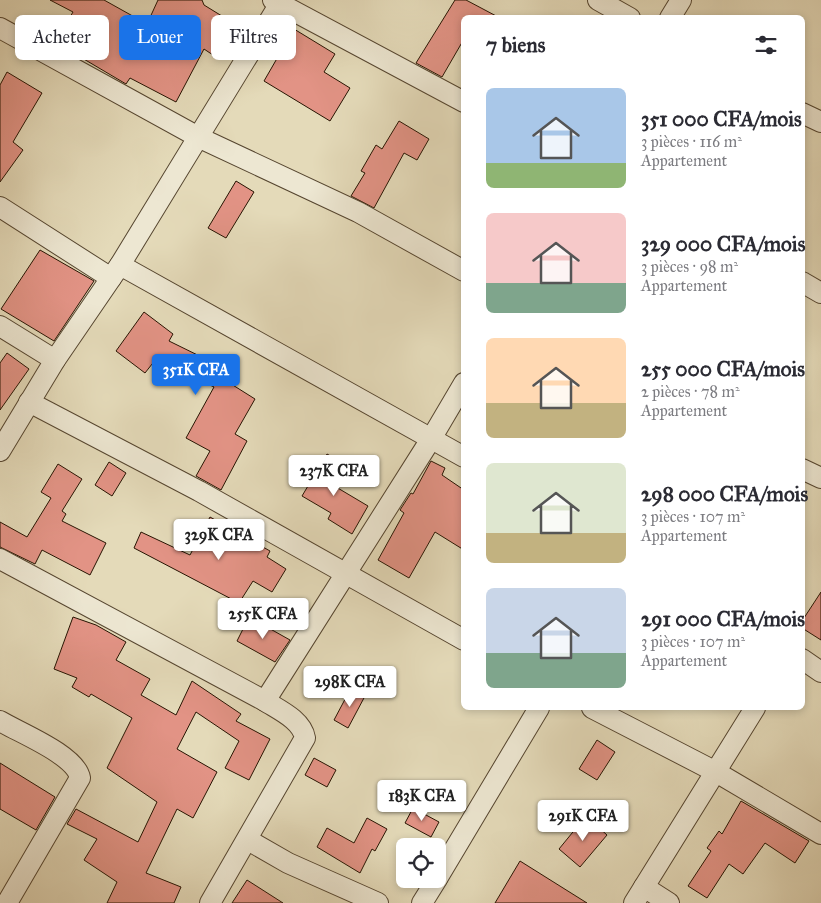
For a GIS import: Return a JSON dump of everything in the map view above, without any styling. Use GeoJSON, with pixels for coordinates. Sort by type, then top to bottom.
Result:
{"type":"FeatureCollection","features":[{"type":"Feature","properties":{"kind":"street"},"geometry":{"type":"LineString","coordinates":[[598,0],[625,15]]}},
{"type":"Feature","properties":{"kind":"street"},"geometry":{"type":"LineString","coordinates":[[672,15],[681,0]]}},
{"type":"Feature","properties":{"kind":"street"},"geometry":{"type":"LineString","coordinates":[[0,451],[55,360],[116,271],[200,138],[278,1],[461,100]]}},
{"type":"Feature","properties":{"kind":"street"},"geometry":{"type":"LineString","coordinates":[[0,28],[200,138],[358,212],[461,269]]}},
{"type":"Feature","properties":{"kind":"street"},"geometry":{"type":"LineString","coordinates":[[805,114],[821,122]]}},
{"type":"Feature","properties":{"kind":"street"},"geometry":{"type":"LineString","coordinates":[[0,207],[461,456]]}},
{"type":"Feature","properties":{"kind":"street"},"geometry":{"type":"LineString","coordinates":[[805,284],[821,292]]}},
{"type":"Feature","properties":{"kind":"street"},"geometry":{"type":"LineString","coordinates":[[0,326],[55,360]]}},
{"type":"Feature","properties":{"kind":"street"},"geometry":{"type":"LineString","coordinates":[[265,701],[432,439],[461,388]]}},
{"type":"Feature","properties":{"kind":"street"},"geometry":{"type":"LineString","coordinates":[[29,402],[199,491],[461,638]]}},
{"type":"Feature","properties":{"kind":"street"},"geometry":{"type":"LineString","coordinates":[[805,470],[821,478]]}},
{"type":"Feature","properties":{"kind":"street"},"geometry":{"type":"LineString","coordinates":[[0,559],[265,701],[299,724],[304,731],[305,738],[210,903]]}},
{"type":"Feature","properties":{"kind":"street"},"geometry":{"type":"LineString","coordinates":[[805,661],[821,672]]}},
{"type":"Feature","properties":{"kind":"street"},"geometry":{"type":"LineString","coordinates":[[446,863],[538,710]]}},
{"type":"Feature","properties":{"kind":"street"},"geometry":{"type":"LineString","coordinates":[[596,710],[716,772],[821,834]]}},
{"type":"Feature","properties":{"kind":"street"},"geometry":{"type":"LineString","coordinates":[[669,903],[639,895],[754,710]]}},
{"type":"Feature","properties":{"kind":"street"},"geometry":{"type":"LineString","coordinates":[[0,721],[64,757],[77,769],[80,778],[7,903]]}},
{"type":"Feature","properties":{"kind":"street"},"geometry":{"type":"LineString","coordinates":[[248,840],[288,863],[378,903]]}},
{"type":"Feature","properties":{"kind":"street"},"geometry":{"type":"LineString","coordinates":[[422,903],[431,888]]}},
{"type":"Feature","properties":{"kind":"building"},"geometry":{"type":"Polygon","coordinates":[[[50,0],[104,0],[131,15],[119,15],[119,60],[198,60],[176,102],[130,78],[126,84],[85,60],[109,60],[109,15],[71,15],[73,12],[50,0]]]}},
{"type":"Feature","properties":{"kind":"building"},"geometry":{"type":"Polygon","coordinates":[[[158,0],[202,0],[204,5],[220,15],[211,15],[211,54],[204,49],[201,55],[201,15],[151,15],[158,0]]]}},
{"type":"Feature","properties":{"kind":"building"},"geometry":{"type":"Polygon","coordinates":[[[455,0],[466,0],[494,15],[461,15],[461,44],[442,77],[416,63],[455,0]]]}},
{"type":"Feature","properties":{"kind":"building"},"geometry":{"type":"Polygon","coordinates":[[[296,30],[335,54],[324,72],[350,88],[330,121],[264,81],[276,60],[296,60],[296,30]]]}},
{"type":"Feature","properties":{"kind":"building"},"geometry":{"type":"Polygon","coordinates":[[[7,72],[42,93],[13,142],[23,150],[0,182],[0,85],[7,72]]]}},
{"type":"Feature","properties":{"kind":"building"},"geometry":{"type":"Polygon","coordinates":[[[399,121],[429,139],[417,160],[404,153],[374,208],[351,196],[365,173],[361,171],[376,145],[382,149],[399,121]]]}},
{"type":"Feature","properties":{"kind":"building"},"geometry":{"type":"Polygon","coordinates":[[[236,181],[254,192],[226,238],[208,228],[236,181]]]}},
{"type":"Feature","properties":{"kind":"building"},"geometry":{"type":"Polygon","coordinates":[[[40,250],[94,281],[54,341],[1,309],[40,250]]]}},
{"type":"Feature","properties":{"kind":"building"},"geometry":{"type":"Polygon","coordinates":[[[144,312],[173,334],[169,341],[224,368],[216,383],[220,377],[255,399],[235,434],[247,441],[221,490],[196,476],[210,451],[186,438],[214,387],[156,359],[145,373],[116,351],[144,312]]]}},
{"type":"Feature","properties":{"kind":"building"},"geometry":{"type":"Polygon","coordinates":[[[7,353],[29,369],[0,410],[0,363],[7,353]]]}},
{"type":"Feature","properties":{"kind":"building"},"geometry":{"type":"Polygon","coordinates":[[[327,454],[341,462],[331,484],[368,506],[352,534],[328,519],[331,513],[302,496],[327,454]]]}},
{"type":"Feature","properties":{"kind":"building"},"geometry":{"type":"Polygon","coordinates":[[[431,461],[445,468],[442,475],[461,488],[461,548],[435,532],[409,578],[378,560],[404,513],[400,510],[411,493],[413,494],[431,461]]]}},
{"type":"Feature","properties":{"kind":"building"},"geometry":{"type":"Polygon","coordinates":[[[109,462],[126,473],[112,496],[95,485],[109,462]]]}},
{"type":"Feature","properties":{"kind":"building"},"geometry":{"type":"Polygon","coordinates":[[[58,464],[82,479],[62,511],[66,514],[62,521],[106,543],[90,575],[42,550],[35,564],[0,547],[0,522],[27,537],[51,498],[41,492],[58,464]]]}},
{"type":"Feature","properties":{"kind":"building"},"geometry":{"type":"Polygon","coordinates":[[[210,517],[270,551],[267,557],[286,569],[272,592],[253,581],[239,603],[134,548],[141,532],[190,555],[210,517]]]}},
{"type":"Feature","properties":{"kind":"building"},"geometry":{"type":"Polygon","coordinates":[[[821,592],[821,640],[805,630],[805,616],[821,592]]]}},
{"type":"Feature","properties":{"kind":"building"},"geometry":{"type":"Polygon","coordinates":[[[73,617],[96,625],[126,642],[116,660],[150,679],[141,695],[176,715],[192,681],[241,714],[236,721],[270,739],[249,780],[225,768],[239,741],[196,712],[177,749],[217,772],[193,818],[177,809],[146,873],[181,887],[174,903],[107,903],[117,882],[84,860],[97,839],[67,824],[76,809],[138,842],[157,802],[107,768],[132,718],[91,694],[89,697],[72,687],[77,678],[54,669],[73,617]]]}},
{"type":"Feature","properties":{"kind":"building"},"geometry":{"type":"Polygon","coordinates":[[[249,617],[290,640],[275,662],[237,641],[249,617]]]}},
{"type":"Feature","properties":{"kind":"building"},"geometry":{"type":"Polygon","coordinates":[[[351,688],[365,696],[348,728],[334,720],[351,688]]]}},
{"type":"Feature","properties":{"kind":"building"},"geometry":{"type":"Polygon","coordinates":[[[597,740],[615,752],[597,780],[579,769],[597,740]]]}},
{"type":"Feature","properties":{"kind":"building"},"geometry":{"type":"Polygon","coordinates":[[[314,758],[336,770],[327,787],[305,775],[314,758]]]}},
{"type":"Feature","properties":{"kind":"building"},"geometry":{"type":"Polygon","coordinates":[[[0,763],[55,797],[36,830],[0,809],[0,763]]]}},
{"type":"Feature","properties":{"kind":"building"},"geometry":{"type":"Polygon","coordinates":[[[741,801],[809,841],[795,863],[765,843],[743,874],[729,864],[707,898],[688,886],[711,851],[707,848],[719,831],[722,834],[741,801]]]}},
{"type":"Feature","properties":{"kind":"building"},"geometry":{"type":"Polygon","coordinates":[[[413,808],[439,822],[431,837],[405,823],[413,808]]]}},
{"type":"Feature","properties":{"kind":"building"},"geometry":{"type":"Polygon","coordinates":[[[586,816],[607,835],[580,867],[559,849],[586,816]]]}},
{"type":"Feature","properties":{"kind":"building"},"geometry":{"type":"Polygon","coordinates":[[[367,818],[387,829],[375,851],[372,849],[360,873],[317,847],[327,828],[354,843],[367,818]]]}},
{"type":"Feature","properties":{"kind":"building"},"geometry":{"type":"Polygon","coordinates":[[[520,861],[587,903],[495,903],[520,861]]]}},
{"type":"Feature","properties":{"kind":"building"},"geometry":{"type":"Polygon","coordinates":[[[247,880],[283,903],[232,903],[247,880]]]}}]}
